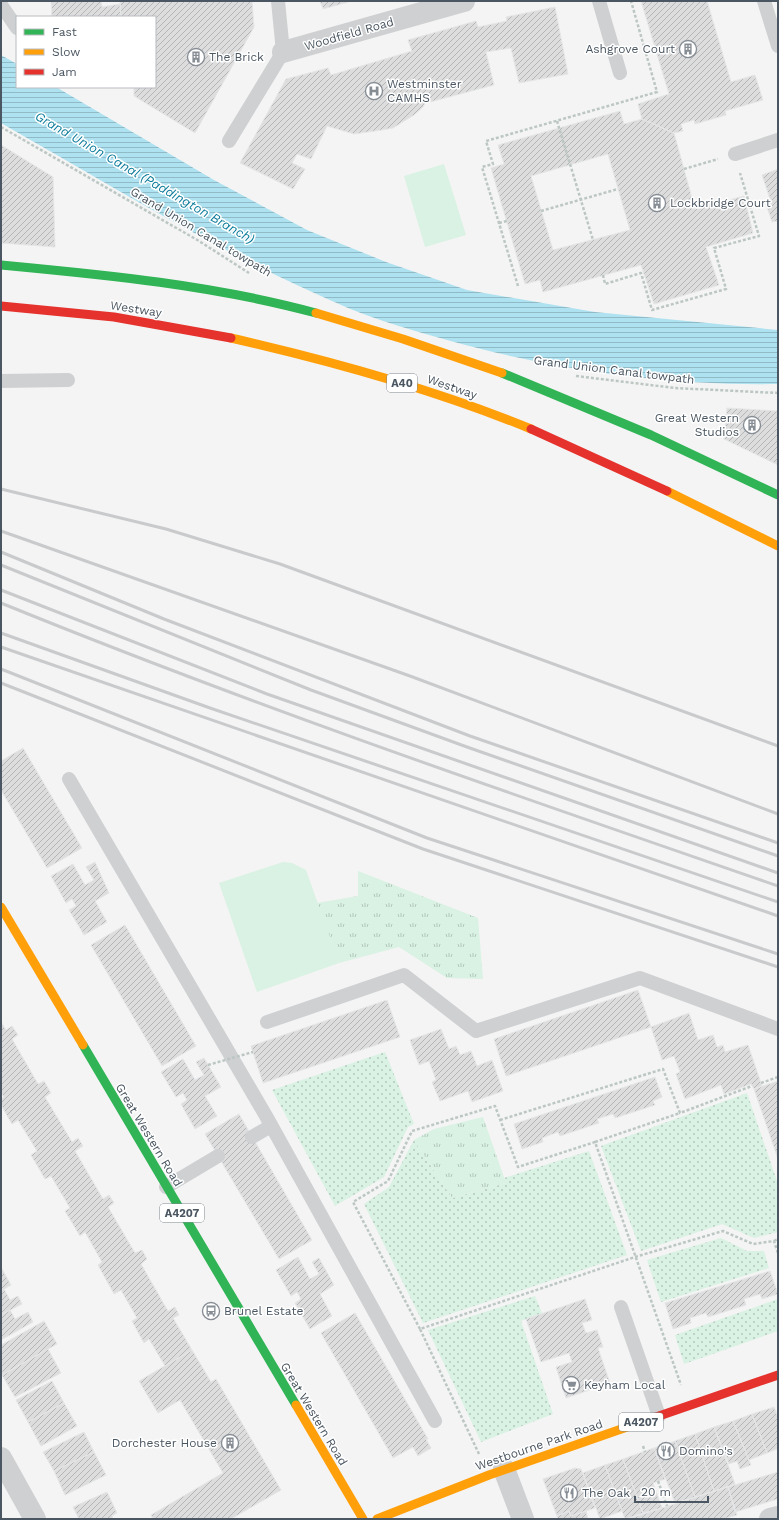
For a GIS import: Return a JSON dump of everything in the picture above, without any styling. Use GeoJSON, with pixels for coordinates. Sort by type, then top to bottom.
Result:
{"type":"FeatureCollection","features":[{"type":"Feature","properties":{"kind":"main road"},"geometry":{"type":"LineString","coordinates":[[1,265],[130,277],[261,300],[392,334],[512,376],[635,427],[778,495]]}},
{"type":"Feature","properties":{"kind":"main road","name":"Westway"},"geometry":{"type":"LineString","coordinates":[[1,306],[120,317],[254,342],[380,375],[509,420],[629,473],[778,546]]}},
{"type":"Feature","properties":{"kind":"main road","name":"Great Western Road"},"geometry":{"type":"LineString","coordinates":[[1,907],[363,1519]]}},
{"type":"Feature","properties":{"kind":"main road","name":"Westbourne Park Road"},"geometry":{"type":"LineString","coordinates":[[377,1519],[496,1472],[778,1375]]}},
{"type":"Feature","properties":{"kind":"street","name":"Woodfield Road"},"geometry":{"type":"LineString","coordinates":[[283,52],[464,1]]}},
{"type":"Feature","properties":{"kind":"street"},"geometry":{"type":"LineString","coordinates":[[1,1458],[35,1519]]}},
{"type":"Feature","properties":{"kind":"street"},"geometry":{"type":"LineString","coordinates":[[496,1472],[524,1519]]}},
{"type":"Feature","properties":{"kind":"street"},"geometry":{"type":"LineString","coordinates":[[770,1519],[778,1517]]}},
{"type":"Feature","properties":{"kind":"lane"},"geometry":{"type":"LineString","coordinates":[[230,141],[283,52],[278,1]]}},
{"type":"Feature","properties":{"kind":"lane"},"geometry":{"type":"LineString","coordinates":[[599,1],[620,73]]}},
{"type":"Feature","properties":{"kind":"lane"},"geometry":{"type":"LineString","coordinates":[[764,1],[778,46]]}},
{"type":"Feature","properties":{"kind":"lane"},"geometry":{"type":"LineString","coordinates":[[1,5],[16,27]]}},
{"type":"Feature","properties":{"kind":"lane"},"geometry":{"type":"LineString","coordinates":[[735,154],[778,140]]}},
{"type":"Feature","properties":{"kind":"lane"},"geometry":{"type":"LineString","coordinates":[[1,381],[68,380]]}},
{"type":"Feature","properties":{"kind":"lane"},"geometry":{"type":"LineString","coordinates":[[70,779],[271,1126],[435,1421]]}},
{"type":"Feature","properties":{"kind":"lane"},"geometry":{"type":"LineString","coordinates":[[267,1022],[404,975],[476,1031],[640,978],[778,1029]]}},
{"type":"Feature","properties":{"kind":"lane"},"geometry":{"type":"LineString","coordinates":[[252,1137],[271,1126]]}},
{"type":"Feature","properties":{"kind":"lane"},"geometry":{"type":"LineString","coordinates":[[166,1187],[218,1156]]}},
{"type":"Feature","properties":{"kind":"lane"},"geometry":{"type":"LineString","coordinates":[[621,1307],[659,1416]]}},
{"type":"Feature","properties":{"kind":"path"},"geometry":{"type":"LineString","coordinates":[[518,286],[482,167],[493,164],[486,140],[657,92],[632,1]]}},
{"type":"Feature","properties":{"kind":"path"},"geometry":{"type":"LineString","coordinates":[[557,121],[593,240]]}},
{"type":"Feature","properties":{"kind":"path","name":"Grand Union Canal towpath"},"geometry":{"type":"LineString","coordinates":[[1,127],[199,241],[253,275]]}},
{"type":"Feature","properties":{"kind":"path"},"geometry":{"type":"LineString","coordinates":[[603,275],[605,284],[641,273],[652,310],[726,289],[714,248],[759,236],[735,154],[684,169]]}},
{"type":"Feature","properties":{"kind":"path"},"geometry":{"type":"LineString","coordinates":[[541,211],[618,189]]}},
{"type":"Feature","properties":{"kind":"path"},"geometry":{"type":"LineString","coordinates":[[499,223],[507,221]]}},
{"type":"Feature","properties":{"kind":"path","name":"Grand Union Canal towpath"},"geometry":{"type":"LineString","coordinates":[[570,375],[675,388],[778,393]]}},
{"type":"Feature","properties":{"kind":"path"},"geometry":{"type":"LineString","coordinates":[[208,1065],[253,1052]]}},
{"type":"Feature","properties":{"kind":"path"},"geometry":{"type":"LineString","coordinates":[[500,1120],[663,1069],[680,1113]]}},
{"type":"Feature","properties":{"kind":"path"},"geometry":{"type":"LineString","coordinates":[[761,1083],[778,1077]]}},
{"type":"Feature","properties":{"kind":"path"},"geometry":{"type":"LineString","coordinates":[[496,1472],[353,1202],[388,1181],[412,1132],[495,1106],[518,1167],[680,1113],[752,1086]]}},
{"type":"Feature","properties":{"kind":"path"},"geometry":{"type":"LineString","coordinates":[[595,1142],[689,1406]]}},
{"type":"Feature","properties":{"kind":"path"},"geometry":{"type":"LineString","coordinates":[[420,1329],[635,1257],[723,1231],[753,1244],[778,1239]]}},
{"type":"Feature","properties":{"kind":"path"},"geometry":{"type":"LineString","coordinates":[[774,1241],[778,1253]]}},
{"type":"Feature","properties":{"kind":"path"},"geometry":{"type":"LineString","coordinates":[[658,1482],[668,1506]]}},
{"type":"Feature","properties":{"kind":"green space"},"geometry":{"type":"Polygon","coordinates":[[[444,164],[466,235],[425,247],[404,176],[444,164]]]}},
{"type":"Feature","properties":{"kind":"green space"},"geometry":{"type":"Polygon","coordinates":[[[283,862],[292,863],[306,870],[339,963],[257,992],[219,883],[283,862]]]}},
{"type":"Feature","properties":{"kind":"green space"},"geometry":{"type":"Polygon","coordinates":[[[358,871],[478,918],[483,979],[447,978],[399,947],[339,963],[317,903],[358,896],[358,871]]]}},
{"type":"Feature","properties":{"kind":"green space"},"geometry":{"type":"Polygon","coordinates":[[[385,1052],[414,1124],[408,1127],[384,1177],[335,1206],[272,1090],[385,1052]]]}},
{"type":"Feature","properties":{"kind":"green space"},"geometry":{"type":"Polygon","coordinates":[[[747,1093],[778,1184],[778,1232],[754,1238],[722,1224],[641,1251],[601,1146],[747,1093]]]}},
{"type":"Feature","properties":{"kind":"green space"},"geometry":{"type":"Polygon","coordinates":[[[483,1117],[506,1183],[452,1198],[414,1140],[434,1129],[483,1117]]]}},
{"type":"Feature","properties":{"kind":"green space"},"geometry":{"type":"Polygon","coordinates":[[[414,1140],[452,1198],[506,1183],[504,1178],[589,1151],[627,1255],[423,1323],[364,1204],[389,1187],[414,1140]]]}},
{"type":"Feature","properties":{"kind":"green space"},"geometry":{"type":"Polygon","coordinates":[[[721,1238],[747,1251],[764,1251],[769,1268],[661,1302],[647,1260],[721,1238]]]}},
{"type":"Feature","properties":{"kind":"green space"},"geometry":{"type":"Polygon","coordinates":[[[535,1296],[542,1313],[521,1321],[553,1414],[481,1442],[428,1330],[535,1296]]]}},
{"type":"Feature","properties":{"kind":"green space"},"geometry":{"type":"Polygon","coordinates":[[[778,1299],[778,1331],[684,1364],[675,1335],[778,1299]]]}},
{"type":"Feature","properties":{"kind":"water","name":"Grand Union Canal (Paddington Branch)"},"geometry":{"type":"Polygon","coordinates":[[[1,55],[16,63],[16,88],[58,88],[214,180],[307,230],[386,262],[467,290],[595,312],[778,330],[778,384],[736,384],[653,379],[569,368],[487,351],[397,326],[348,308],[259,267],[129,197],[1,123],[1,55]]]}},
{"type":"Feature","properties":{"kind":"building"},"geometry":{"type":"Polygon","coordinates":[[[51,1],[101,1],[102,7],[120,4],[121,16],[52,16],[51,1]]]}},
{"type":"Feature","properties":{"kind":"building","name":"The Brick"},"geometry":{"type":"Polygon","coordinates":[[[120,1],[252,1],[254,27],[195,133],[134,96],[134,88],[156,88],[156,16],[121,16],[120,1]]]}},
{"type":"Feature","properties":{"kind":"building"},"geometry":{"type":"Polygon","coordinates":[[[320,1],[352,1],[323,9],[320,1]]]}},
{"type":"Feature","properties":{"kind":"building","name":"Ashgrove Court"},"geometry":{"type":"Polygon","coordinates":[[[641,1],[707,1],[731,82],[755,75],[763,100],[725,111],[726,115],[695,124],[694,120],[681,124],[683,131],[674,133],[642,119],[638,104],[669,94],[641,1]]]}},
{"type":"Feature","properties":{"kind":"building","name":"Westminster CAMHS"},"geometry":{"type":"Polygon","coordinates":[[[555,7],[568,74],[519,83],[511,48],[486,52],[494,85],[430,102],[428,98],[423,107],[414,115],[393,128],[354,134],[327,126],[311,159],[297,154],[292,163],[305,169],[293,189],[240,163],[286,79],[328,68],[331,75],[412,51],[408,40],[476,21],[478,27],[507,21],[506,17],[555,7]]]}},
{"type":"Feature","properties":{"kind":"building","name":"Lockbridge Court"},"geometry":{"type":"Polygon","coordinates":[[[620,111],[624,124],[642,119],[674,133],[695,209],[744,196],[753,233],[706,247],[719,285],[654,304],[641,265],[543,292],[540,280],[525,284],[491,168],[504,164],[498,145],[620,111]],[[608,154],[531,176],[553,250],[630,230],[608,154]]]}},
{"type":"Feature","properties":{"kind":"building"},"geometry":{"type":"Polygon","coordinates":[[[1,145],[53,177],[55,247],[1,243],[1,145]]]}},
{"type":"Feature","properties":{"kind":"building"},"geometry":{"type":"Polygon","coordinates":[[[778,169],[778,226],[777,221],[772,222],[765,201],[770,199],[762,175],[778,169]]]}},
{"type":"Feature","properties":{"kind":"building","name":"Great Western Studios"},"geometry":{"type":"Polygon","coordinates":[[[727,408],[778,411],[778,465],[724,439],[727,408]]]}},
{"type":"Feature","properties":{"kind":"building"},"geometry":{"type":"Polygon","coordinates":[[[23,748],[82,848],[47,868],[1,790],[1,761],[23,748]]]}},
{"type":"Feature","properties":{"kind":"building"},"geometry":{"type":"Polygon","coordinates":[[[95,862],[109,893],[95,901],[107,922],[84,935],[69,910],[76,906],[72,899],[66,903],[51,876],[73,864],[85,885],[94,880],[86,867],[95,862]]]}},
{"type":"Feature","properties":{"kind":"building"},"geometry":{"type":"Polygon","coordinates":[[[125,925],[196,1046],[162,1066],[91,945],[125,925]]]}},
{"type":"Feature","properties":{"kind":"building"},"geometry":{"type":"Polygon","coordinates":[[[638,990],[651,1027],[506,1076],[494,1039],[638,990]]]}},
{"type":"Feature","properties":{"kind":"building"},"geometry":{"type":"Polygon","coordinates":[[[387,1000],[400,1037],[263,1083],[251,1046],[387,1000]]]}},
{"type":"Feature","properties":{"kind":"building"},"geometry":{"type":"Polygon","coordinates":[[[689,1013],[698,1040],[713,1035],[717,1047],[723,1045],[725,1052],[748,1045],[762,1086],[754,1089],[751,1084],[724,1094],[721,1085],[685,1099],[676,1074],[680,1072],[674,1056],[662,1060],[651,1027],[689,1013]]]}},
{"type":"Feature","properties":{"kind":"building"},"geometry":{"type":"Polygon","coordinates":[[[1,1022],[6,1030],[12,1026],[18,1035],[12,1039],[38,1084],[44,1081],[51,1093],[45,1097],[72,1142],[78,1138],[83,1146],[75,1151],[103,1199],[109,1195],[114,1203],[108,1207],[135,1253],[142,1250],[147,1259],[141,1264],[168,1311],[175,1307],[179,1315],[173,1318],[192,1350],[165,1366],[149,1339],[144,1343],[132,1321],[137,1318],[121,1290],[114,1294],[98,1265],[102,1262],[85,1232],[80,1236],[65,1211],[70,1208],[51,1176],[45,1179],[31,1155],[37,1151],[18,1120],[12,1124],[1,1105],[1,1099],[4,1097],[1,1093],[1,1022]]]}},
{"type":"Feature","properties":{"kind":"building"},"geometry":{"type":"Polygon","coordinates":[[[441,1029],[449,1049],[456,1046],[460,1055],[471,1051],[477,1066],[492,1060],[503,1091],[472,1102],[468,1091],[440,1101],[432,1082],[436,1080],[429,1061],[419,1065],[410,1040],[441,1029]]]}},
{"type":"Feature","properties":{"kind":"building"},"geometry":{"type":"Polygon","coordinates":[[[204,1058],[221,1087],[205,1096],[217,1116],[195,1129],[181,1104],[187,1100],[183,1093],[176,1097],[161,1072],[183,1059],[195,1080],[204,1075],[196,1062],[204,1058]]]}},
{"type":"Feature","properties":{"kind":"building"},"geometry":{"type":"Polygon","coordinates":[[[655,1077],[662,1097],[653,1101],[655,1105],[615,1118],[613,1114],[597,1119],[599,1123],[560,1136],[558,1132],[542,1138],[543,1142],[522,1149],[514,1124],[655,1077]]]}},
{"type":"Feature","properties":{"kind":"building"},"geometry":{"type":"Polygon","coordinates":[[[778,1081],[778,1159],[754,1089],[778,1081]]]}},
{"type":"Feature","properties":{"kind":"building"},"geometry":{"type":"Polygon","coordinates":[[[239,1114],[312,1240],[279,1259],[205,1134],[239,1114]]]}},
{"type":"Feature","properties":{"kind":"building"},"geometry":{"type":"Polygon","coordinates":[[[298,1257],[310,1279],[319,1274],[312,1262],[319,1258],[334,1285],[320,1294],[332,1316],[310,1329],[295,1303],[301,1299],[297,1292],[291,1296],[276,1270],[298,1257]]]}},
{"type":"Feature","properties":{"kind":"building"},"geometry":{"type":"Polygon","coordinates":[[[1,1267],[11,1285],[1,1291],[1,1267]]]}},
{"type":"Feature","properties":{"kind":"building"},"geometry":{"type":"Polygon","coordinates":[[[770,1271],[778,1294],[762,1299],[760,1294],[744,1299],[746,1305],[708,1317],[706,1313],[690,1318],[691,1323],[673,1329],[665,1303],[770,1271]]]}},
{"type":"Feature","properties":{"kind":"building"},"geometry":{"type":"Polygon","coordinates":[[[4,1289],[10,1300],[18,1296],[22,1304],[1,1315],[1,1291],[4,1289]]]}},
{"type":"Feature","properties":{"kind":"building"},"geometry":{"type":"Polygon","coordinates":[[[585,1299],[592,1320],[582,1323],[586,1333],[597,1330],[603,1347],[598,1348],[610,1383],[566,1398],[556,1367],[572,1362],[569,1353],[541,1362],[526,1319],[585,1299]]]}},
{"type":"Feature","properties":{"kind":"building"},"geometry":{"type":"Polygon","coordinates":[[[10,1310],[15,1319],[28,1312],[33,1322],[1,1340],[1,1315],[10,1310]]]}},
{"type":"Feature","properties":{"kind":"building"},"geometry":{"type":"Polygon","coordinates":[[[355,1313],[428,1439],[426,1439],[431,1448],[418,1456],[413,1447],[393,1458],[321,1333],[355,1313]]]}},
{"type":"Feature","properties":{"kind":"building"},"geometry":{"type":"Polygon","coordinates":[[[44,1321],[57,1344],[2,1375],[1,1345],[44,1321]]]}},
{"type":"Feature","properties":{"kind":"building"},"geometry":{"type":"Polygon","coordinates":[[[48,1349],[61,1373],[15,1397],[2,1375],[48,1349]]]}},
{"type":"Feature","properties":{"kind":"building","name":"Dorchester House"},"geometry":{"type":"Polygon","coordinates":[[[192,1350],[211,1382],[216,1379],[281,1490],[231,1519],[153,1519],[151,1515],[223,1473],[180,1400],[158,1413],[139,1381],[192,1350]]]}},
{"type":"Feature","properties":{"kind":"building"},"geometry":{"type":"Polygon","coordinates":[[[52,1381],[64,1403],[28,1422],[16,1400],[52,1381]]]}},
{"type":"Feature","properties":{"kind":"building"},"geometry":{"type":"Polygon","coordinates":[[[64,1403],[77,1426],[41,1446],[28,1422],[64,1403]]]}},
{"type":"Feature","properties":{"kind":"building"},"geometry":{"type":"Polygon","coordinates":[[[774,1407],[778,1417],[778,1451],[777,1449],[767,1453],[752,1414],[774,1407]]]}},
{"type":"Feature","properties":{"kind":"building"},"geometry":{"type":"Polygon","coordinates":[[[752,1414],[767,1453],[749,1460],[733,1421],[752,1414]]]}},
{"type":"Feature","properties":{"kind":"building"},"geometry":{"type":"Polygon","coordinates":[[[733,1421],[751,1465],[740,1469],[737,1461],[729,1464],[714,1427],[733,1421]]]}},
{"type":"Feature","properties":{"kind":"building"},"geometry":{"type":"Polygon","coordinates":[[[714,1427],[735,1484],[714,1491],[695,1434],[714,1427]]]}},
{"type":"Feature","properties":{"kind":"building"},"geometry":{"type":"Polygon","coordinates":[[[84,1432],[94,1452],[54,1471],[43,1452],[84,1432]]]}},
{"type":"Feature","properties":{"kind":"building"},"geometry":{"type":"Polygon","coordinates":[[[695,1434],[714,1491],[695,1497],[675,1441],[695,1434]]]}},
{"type":"Feature","properties":{"kind":"building"},"geometry":{"type":"Polygon","coordinates":[[[675,1441],[695,1497],[675,1503],[654,1448],[675,1441]]]}},
{"type":"Feature","properties":{"kind":"building"},"geometry":{"type":"Polygon","coordinates":[[[654,1448],[665,1479],[653,1483],[662,1508],[643,1513],[623,1459],[654,1448]]]}},
{"type":"Feature","properties":{"kind":"building"},"geometry":{"type":"Polygon","coordinates":[[[94,1452],[106,1475],[65,1495],[54,1471],[94,1452]]]}},
{"type":"Feature","properties":{"kind":"building"},"geometry":{"type":"Polygon","coordinates":[[[623,1459],[643,1513],[625,1519],[605,1465],[623,1459]]]}},
{"type":"Feature","properties":{"kind":"building"},"geometry":{"type":"Polygon","coordinates":[[[605,1465],[622,1511],[600,1519],[583,1473],[605,1465]]]}},
{"type":"Feature","properties":{"kind":"building","name":"The Oak"},"geometry":{"type":"Polygon","coordinates":[[[575,1468],[581,1469],[595,1508],[571,1516],[569,1511],[557,1516],[543,1479],[575,1468]]]}},
{"type":"Feature","properties":{"kind":"building"},"geometry":{"type":"Polygon","coordinates":[[[778,1472],[778,1499],[735,1512],[728,1487],[778,1472]]]}},
{"type":"Feature","properties":{"kind":"building"},"geometry":{"type":"Polygon","coordinates":[[[728,1487],[737,1515],[723,1519],[631,1519],[631,1518],[728,1487]]]}},
{"type":"Feature","properties":{"kind":"building"},"geometry":{"type":"Polygon","coordinates":[[[107,1492],[117,1513],[112,1516],[113,1519],[79,1519],[73,1507],[107,1492]]]}},
{"type":"Feature","properties":{"kind":"building"},"geometry":{"type":"Polygon","coordinates":[[[569,1511],[571,1516],[586,1511],[588,1519],[558,1519],[557,1516],[569,1511]]]}},
{"type":"Feature","properties":{"kind":"railway"},"geometry":{"type":"LineString","coordinates":[[1,489],[166,529],[280,564],[778,746]]}},
{"type":"Feature","properties":{"kind":"railway"},"geometry":{"type":"LineString","coordinates":[[1,531],[410,676],[778,814]]}},
{"type":"Feature","properties":{"kind":"railway"},"geometry":{"type":"LineString","coordinates":[[1,552],[164,619],[470,736],[778,843]]}},
{"type":"Feature","properties":{"kind":"railway"},"geometry":{"type":"LineString","coordinates":[[1,565],[311,690],[467,747],[778,856]]}},
{"type":"Feature","properties":{"kind":"railway"},"geometry":{"type":"LineString","coordinates":[[1,590],[267,694],[778,873]]}},
{"type":"Feature","properties":{"kind":"railway"},"geometry":{"type":"LineString","coordinates":[[1,603],[290,715],[778,886]]}},
{"type":"Feature","properties":{"kind":"railway"},"geometry":{"type":"LineString","coordinates":[[1,633],[210,708],[778,902]]}},
{"type":"Feature","properties":{"kind":"railway"},"geometry":{"type":"LineString","coordinates":[[1,647],[778,916]]}},
{"type":"Feature","properties":{"kind":"railway"},"geometry":{"type":"LineString","coordinates":[[1,669],[427,838],[778,954]]}},
{"type":"Feature","properties":{"kind":"railway"},"geometry":{"type":"LineString","coordinates":[[1,683],[423,849],[778,967]]}},
{"type":"Feature","properties":{"kind":"traffic: fast"},"geometry":{"type":"LineString","coordinates":[[1,265],[160,282],[238,295],[316,313]]}},
{"type":"Feature","properties":{"kind":"traffic: fast"},"geometry":{"type":"LineString","coordinates":[[502,373],[651,435],[778,495]]}},
{"type":"Feature","properties":{"kind":"traffic: fast"},"geometry":{"type":"LineString","coordinates":[[83,1045],[296,1405]]}},
{"type":"Feature","properties":{"kind":"traffic: slow"},"geometry":{"type":"LineString","coordinates":[[316,313],[403,339],[502,373]]}},
{"type":"Feature","properties":{"kind":"traffic: slow"},"geometry":{"type":"LineString","coordinates":[[231,338],[307,356],[382,377],[457,401],[531,429]]}},
{"type":"Feature","properties":{"kind":"traffic: slow"},"geometry":{"type":"LineString","coordinates":[[667,491],[778,546]]}},
{"type":"Feature","properties":{"kind":"traffic: slow"},"geometry":{"type":"LineString","coordinates":[[1,907],[83,1045]]}},
{"type":"Feature","properties":{"kind":"traffic: slow"},"geometry":{"type":"LineString","coordinates":[[296,1405],[363,1519]]}},
{"type":"Feature","properties":{"kind":"traffic: slow"},"geometry":{"type":"LineString","coordinates":[[377,1519],[489,1475],[630,1426]]}},
{"type":"Feature","properties":{"kind":"traffic: jam"},"geometry":{"type":"LineString","coordinates":[[1,306],[114,317],[231,338]]}},
{"type":"Feature","properties":{"kind":"traffic: jam"},"geometry":{"type":"LineString","coordinates":[[531,429],[667,491]]}},
{"type":"Feature","properties":{"kind":"traffic: jam"},"geometry":{"type":"LineString","coordinates":[[630,1426],[778,1375]]}},
{"type":"Feature","properties":{"kind":"place","name":"Ashgrove Court"},"geometry":{"type":"Point","coordinates":[688,49]}},
{"type":"Feature","properties":{"kind":"place","name":"The Brick"},"geometry":{"type":"Point","coordinates":[196,57]}},
{"type":"Feature","properties":{"kind":"place","name":"Westminster CAMHS"},"geometry":{"type":"Point","coordinates":[374,91]}},
{"type":"Feature","properties":{"kind":"place","name":"Lockbridge Court"},"geometry":{"type":"Point","coordinates":[657,203]}},
{"type":"Feature","properties":{"kind":"place","name":"Great Western Studios"},"geometry":{"type":"Point","coordinates":[752,425]}},
{"type":"Feature","properties":{"kind":"place","name":"Brunel Estate"},"geometry":{"type":"Point","coordinates":[211,1311]}},
{"type":"Feature","properties":{"kind":"place","name":"Keyham Local"},"geometry":{"type":"Point","coordinates":[571,1385]}},
{"type":"Feature","properties":{"kind":"place","name":"Dorchester House"},"geometry":{"type":"Point","coordinates":[230,1443]}},
{"type":"Feature","properties":{"kind":"place","name":"Domino's"},"geometry":{"type":"Point","coordinates":[666,1451]}},
{"type":"Feature","properties":{"kind":"place","name":"The Oak"},"geometry":{"type":"Point","coordinates":[569,1493]}}]}
